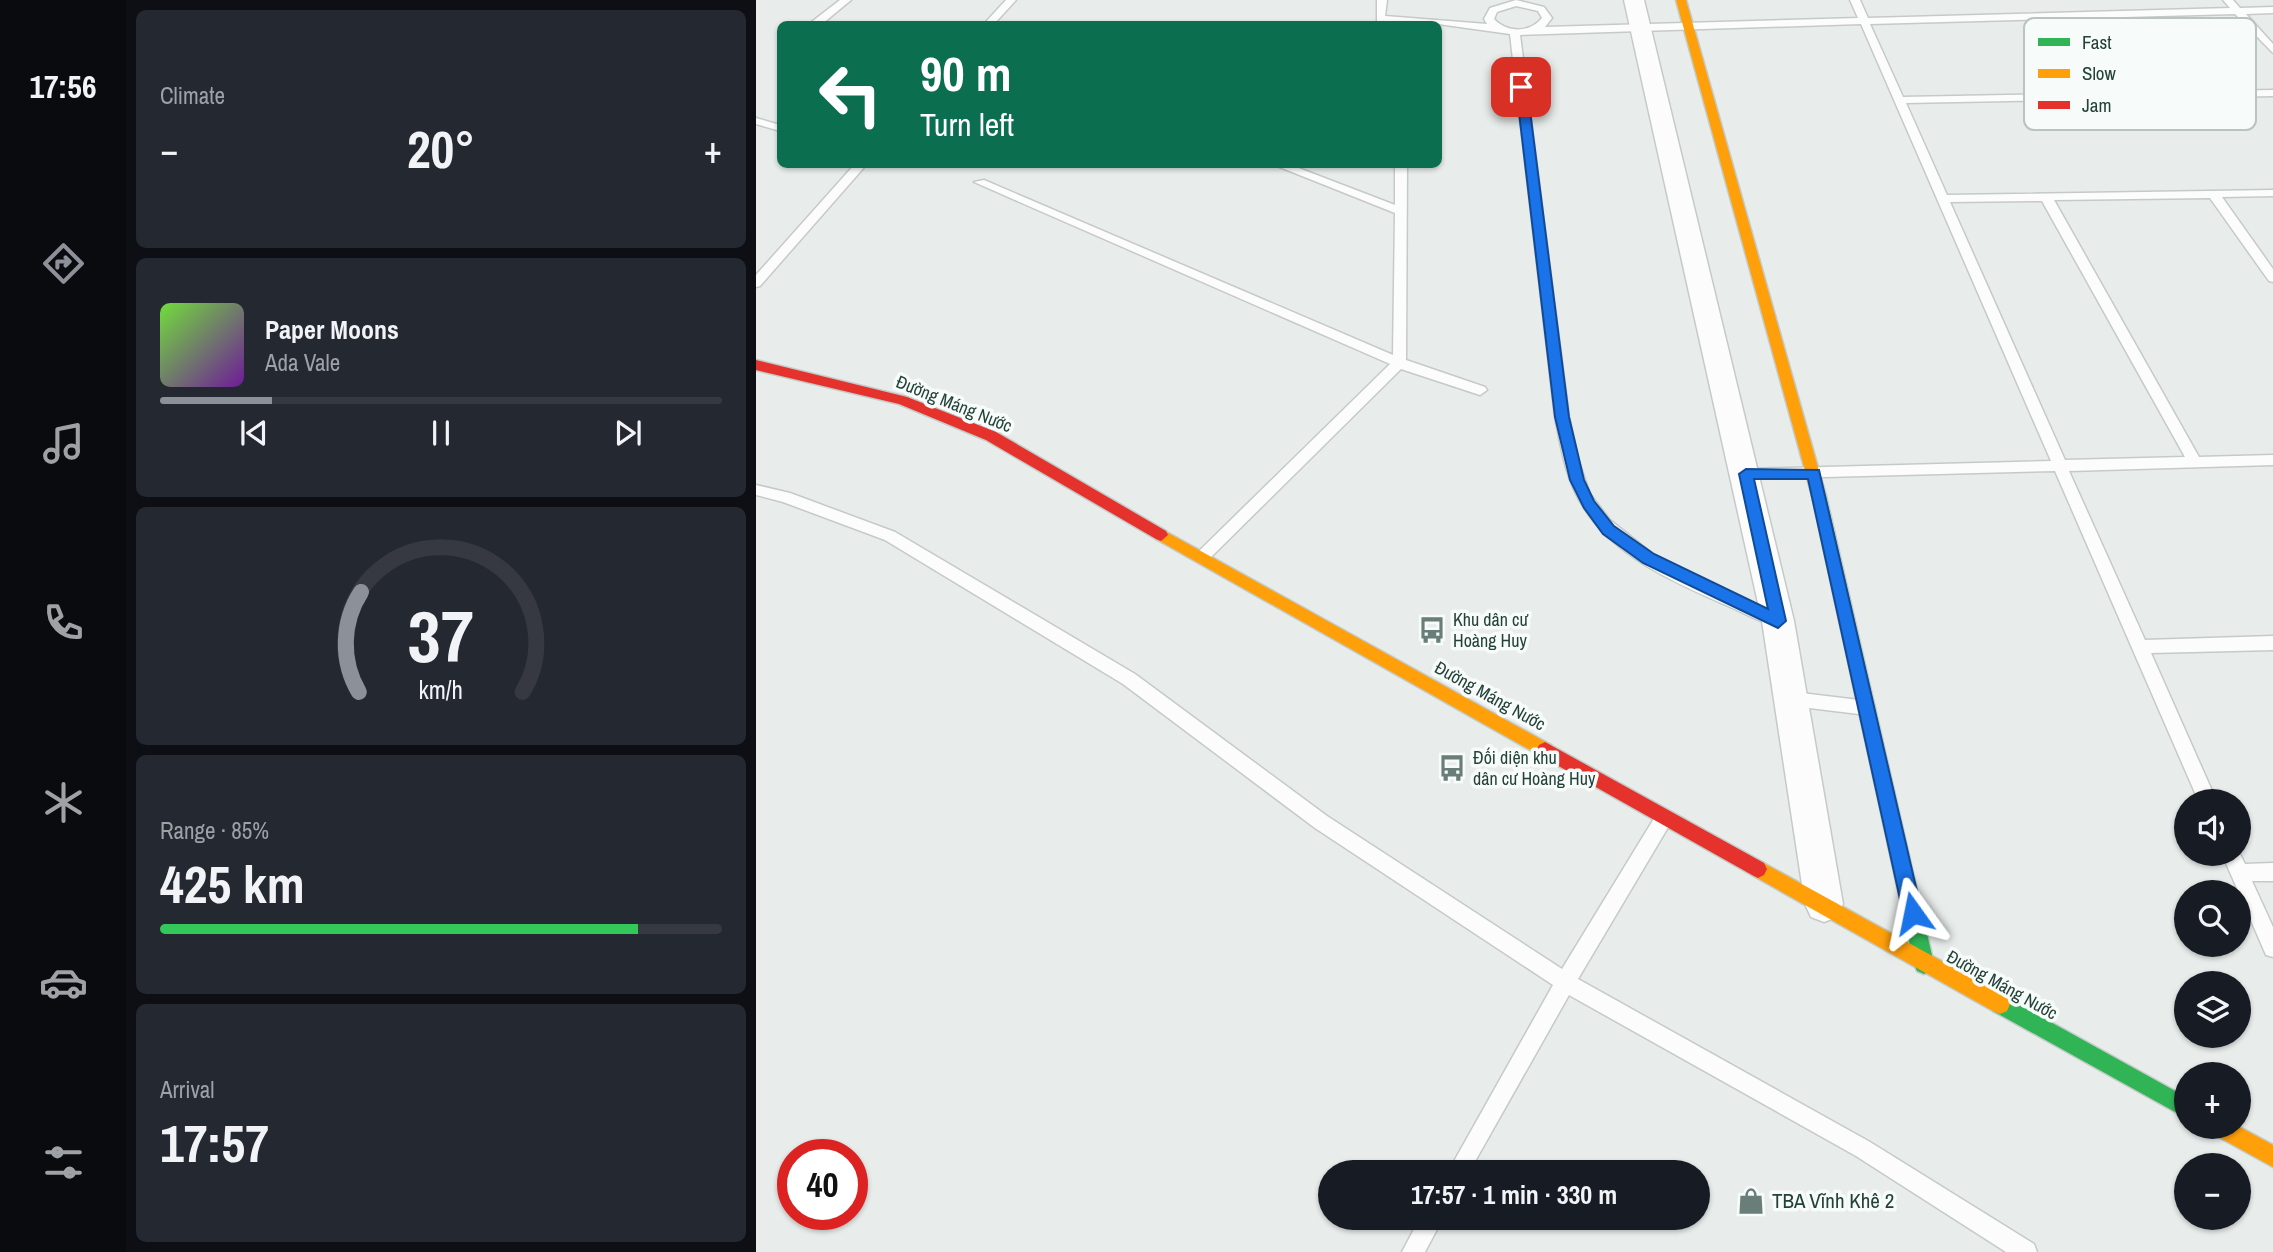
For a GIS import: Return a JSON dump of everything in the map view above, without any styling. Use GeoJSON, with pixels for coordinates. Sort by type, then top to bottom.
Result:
{"type":"FeatureCollection","features":[{"type":"Feature","properties":{"kind":"main road"},"geometry":{"type":"LineString","coordinates":[[1681,0],[1814,474],[1924,964]]}},
{"type":"Feature","properties":{"kind":"main road","name":"Đường Máng Nước"},"geometry":{"type":"LineString","coordinates":[[756,365],[902,400],[991,436],[1201,558],[2174,1101]]}},
{"type":"Feature","properties":{"kind":"main road"},"geometry":{"type":"LineString","coordinates":[[2242,1139],[2273,1156]]}},
{"type":"Feature","properties":{"kind":"street"},"geometry":{"type":"LineString","coordinates":[[1634,0],[1778,621],[1793,699],[1824,904]]}},
{"type":"Feature","properties":{"kind":"lane"},"geometry":{"type":"LineString","coordinates":[[818,21],[846,0]]}},
{"type":"Feature","properties":{"kind":"lane"},"geometry":{"type":"LineString","coordinates":[[992,21],[1011,0]]}},
{"type":"Feature","properties":{"kind":"lane"},"geometry":{"type":"LineString","coordinates":[[1382,0],[1380,19],[1406,21]]}},
{"type":"Feature","properties":{"kind":"lane"},"geometry":{"type":"LineString","coordinates":[[1483,0],[1499,7]]}},
{"type":"Feature","properties":{"kind":"lane"},"geometry":{"type":"LineString","coordinates":[[1855,0],[2202,789]]}},
{"type":"Feature","properties":{"kind":"lane"},"geometry":{"type":"LineString","coordinates":[[2228,0],[2243,18]]}},
{"type":"Feature","properties":{"kind":"lane"},"geometry":{"type":"LineString","coordinates":[[1498,28],[1489,19],[1493,10],[1516,3],[1541,9],[1547,18],[1545,23],[1533,30]]}},
{"type":"Feature","properties":{"kind":"lane"},"geometry":{"type":"LineString","coordinates":[[1442,24],[1515,32],[2273,10]]}},
{"type":"Feature","properties":{"kind":"lane"},"geometry":{"type":"LineString","coordinates":[[1515,32],[1562,417],[1577,480],[1589,504],[1608,530],[1648,559],[1778,621]]}},
{"type":"Feature","properties":{"kind":"lane"},"geometry":{"type":"LineString","coordinates":[[2256,32],[2273,50]]}},
{"type":"Feature","properties":{"kind":"lane"},"geometry":{"type":"LineString","coordinates":[[1898,100],[2024,98]]}},
{"type":"Feature","properties":{"kind":"lane"},"geometry":{"type":"LineString","coordinates":[[756,121],[777,127]]}},
{"type":"Feature","properties":{"kind":"lane"},"geometry":{"type":"LineString","coordinates":[[756,283],[858,168]]}},
{"type":"Feature","properties":{"kind":"lane"},"geometry":{"type":"LineString","coordinates":[[1287,168],[1402,212]]}},
{"type":"Feature","properties":{"kind":"lane"},"geometry":{"type":"LineString","coordinates":[[1201,558],[1399,363],[1401,168]]}},
{"type":"Feature","properties":{"kind":"lane"},"geometry":{"type":"LineString","coordinates":[[980,182],[1399,363],[1480,390]]}},
{"type":"Feature","properties":{"kind":"lane"},"geometry":{"type":"LineString","coordinates":[[1944,200],[2273,193]]}},
{"type":"Feature","properties":{"kind":"lane"},"geometry":{"type":"LineString","coordinates":[[2214,195],[2273,278]]}},
{"type":"Feature","properties":{"kind":"lane"},"geometry":{"type":"LineString","coordinates":[[2046,197],[2195,463]]}},
{"type":"Feature","properties":{"kind":"lane"},"geometry":{"type":"LineString","coordinates":[[1746,474],[2059,468],[2273,460]]}},
{"type":"Feature","properties":{"kind":"lane"},"geometry":{"type":"LineString","coordinates":[[756,490],[785,497],[890,536],[1129,679],[1321,822],[1565,982],[1863,1149],[2025,1252]]}},
{"type":"Feature","properties":{"kind":"lane"},"geometry":{"type":"LineString","coordinates":[[2139,647],[2273,643]]}},
{"type":"Feature","properties":{"kind":"lane"},"geometry":{"type":"LineString","coordinates":[[1793,699],[1868,708]]}},
{"type":"Feature","properties":{"kind":"lane"},"geometry":{"type":"LineString","coordinates":[[1465,1160],[1565,982],[1666,816]]}},
{"type":"Feature","properties":{"kind":"lane"},"geometry":{"type":"LineString","coordinates":[[2236,866],[2273,947]]}},
{"type":"Feature","properties":{"kind":"lane"},"geometry":{"type":"LineString","coordinates":[[2239,873],[2273,872]]}},
{"type":"Feature","properties":{"kind":"lane"},"geometry":{"type":"LineString","coordinates":[[1413,1252],[1425,1230]]}},
{"type":"Feature","properties":{"kind":"traffic: fast"},"geometry":{"type":"LineString","coordinates":[[1819,496],[1924,964]]}},
{"type":"Feature","properties":{"kind":"traffic: fast"},"geometry":{"type":"LineString","coordinates":[[2000,1004],[2174,1101]]}},
{"type":"Feature","properties":{"kind":"traffic: slow"},"geometry":{"type":"LineString","coordinates":[[1681,0],[1819,496]]}},
{"type":"Feature","properties":{"kind":"traffic: slow"},"geometry":{"type":"LineString","coordinates":[[1161,535],[1545,750]]}},
{"type":"Feature","properties":{"kind":"traffic: slow"},"geometry":{"type":"LineString","coordinates":[[1758,869],[2000,1004]]}},
{"type":"Feature","properties":{"kind":"traffic: slow"},"geometry":{"type":"LineString","coordinates":[[2242,1139],[2273,1156]]}},
{"type":"Feature","properties":{"kind":"traffic: jam"},"geometry":{"type":"LineString","coordinates":[[756,365],[902,400],[991,436],[1161,535]]}},
{"type":"Feature","properties":{"kind":"traffic: jam"},"geometry":{"type":"LineString","coordinates":[[1545,750],[1758,869]]}},
{"type":"Feature","properties":{"kind":"place","name":"Khu dân cư Hoàng Huy"},"geometry":{"type":"Point","coordinates":[1432,630]}},
{"type":"Feature","properties":{"kind":"place","name":"Đối diện khu dân cư Hoàng Huy"},"geometry":{"type":"Point","coordinates":[1452,768]}},
{"type":"Feature","properties":{"kind":"place","name":"TBA Vĩnh Khê 2"},"geometry":{"type":"Point","coordinates":[1751,1201]}},
{"type":"Feature","properties":{"kind":"route"},"geometry":{"type":"LineString","coordinates":[[1521,87],[1562,417],[1577,480],[1589,504],[1608,530],[1648,559],[1778,621],[1746,474],[1814,474],[1913,913]]}}]}
